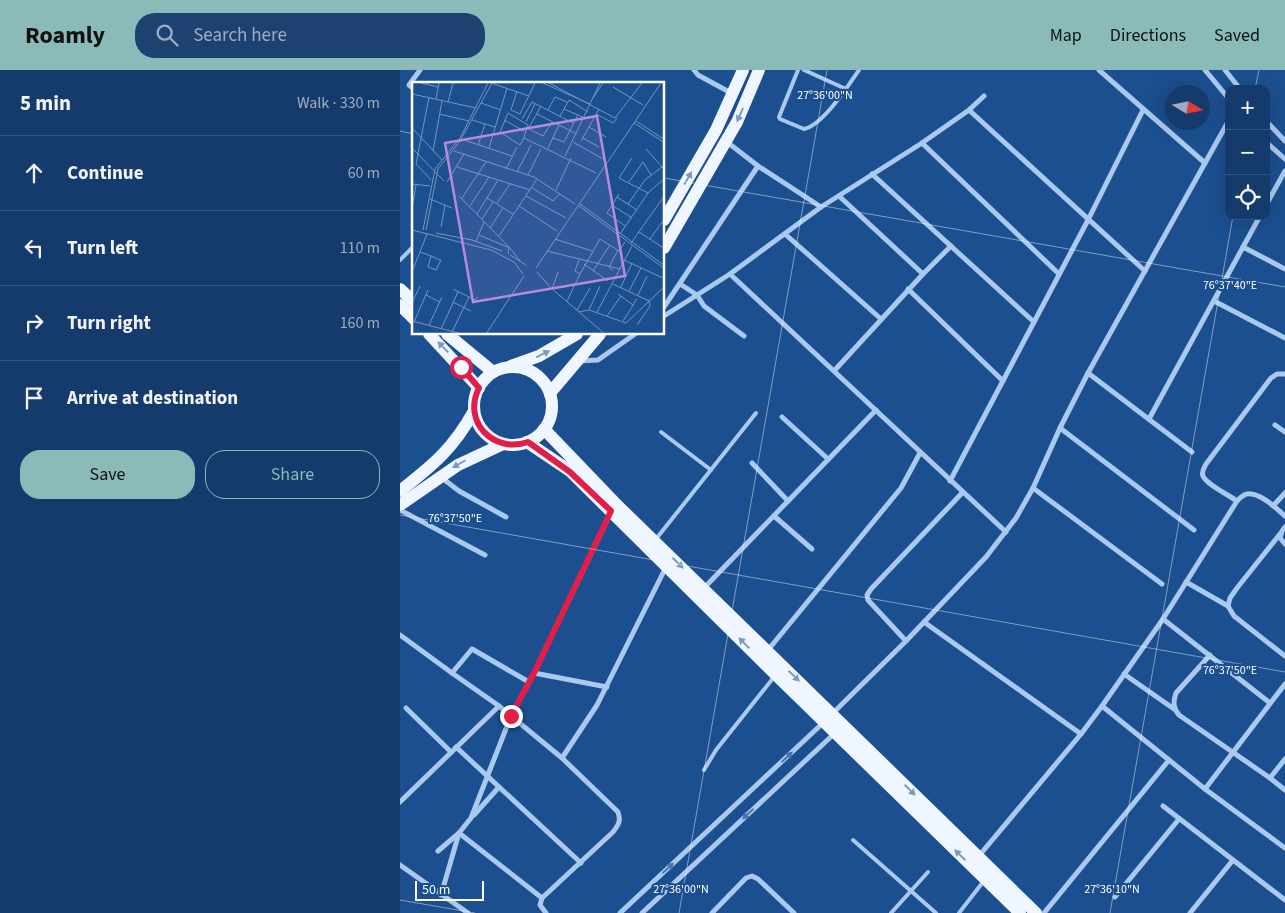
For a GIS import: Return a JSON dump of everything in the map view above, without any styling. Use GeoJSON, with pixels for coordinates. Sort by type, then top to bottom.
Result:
{"type":"FeatureCollection","features":[{"type":"Feature","properties":{"kind":"main road"},"geometry":{"type":"LineString","coordinates":[[665,218],[716,130],[743,70]]}},
{"type":"Feature","properties":{"kind":"main road"},"geometry":{"type":"LineString","coordinates":[[665,246],[738,122],[759,70]]}},
{"type":"Feature","properties":{"kind":"main road"},"geometry":{"type":"LineString","coordinates":[[400,288],[412,300]]}},
{"type":"Feature","properties":{"kind":"main road"},"geometry":{"type":"LineString","coordinates":[[400,305],[412,317]]}},
{"type":"Feature","properties":{"kind":"main road"},"geometry":{"type":"LineString","coordinates":[[430,335],[479,388]]}},
{"type":"Feature","properties":{"kind":"main road"},"geometry":{"type":"LineString","coordinates":[[448,335],[493,372]]}},
{"type":"Feature","properties":{"kind":"main road"},"geometry":{"type":"LineString","coordinates":[[506,367],[520,367],[533,372],[543,381],[550,393],[552,406],[550,418],[544,429],[533,440],[518,445],[503,444],[489,437],[479,426],[474,411],[475,396],[482,382],[493,372],[506,367],[539,356],[575,335]]}},
{"type":"Feature","properties":{"kind":"main road"},"geometry":{"type":"LineString","coordinates":[[550,393],[599,335]]}},
{"type":"Feature","properties":{"kind":"main road"},"geometry":{"type":"LineString","coordinates":[[400,491],[451,447],[462,434],[474,411]]}},
{"type":"Feature","properties":{"kind":"main road"},"geometry":{"type":"LineString","coordinates":[[544,429],[572,460],[767,650],[828,718],[835,733],[1020,913]]}},
{"type":"Feature","properties":{"kind":"main road"},"geometry":{"type":"LineString","coordinates":[[528,442],[570,472],[776,675],[828,718],[1036,913]]}},
{"type":"Feature","properties":{"kind":"main road"},"geometry":{"type":"LineString","coordinates":[[400,505],[440,476],[472,457],[503,444]]}},
{"type":"Feature","properties":{"kind":"street"},"geometry":{"type":"LineString","coordinates":[[412,87],[409,84],[420,70]]}},
{"type":"Feature","properties":{"kind":"street"},"geometry":{"type":"LineString","coordinates":[[694,70],[733,94]]}},
{"type":"Feature","properties":{"kind":"street"},"geometry":{"type":"LineString","coordinates":[[1099,70],[1142,110],[1205,163]]}},
{"type":"Feature","properties":{"kind":"street"},"geometry":{"type":"LineString","coordinates":[[1205,70],[1225,94]]}},
{"type":"Feature","properties":{"kind":"street"},"geometry":{"type":"LineString","coordinates":[[1224,70],[1237,85]]}},
{"type":"Feature","properties":{"kind":"street"},"geometry":{"type":"LineString","coordinates":[[665,315],[730,274],[821,207],[922,143],[969,110],[984,96]]}},
{"type":"Feature","properties":{"kind":"street"},"geometry":{"type":"LineString","coordinates":[[969,110],[1145,271]]}},
{"type":"Feature","properties":{"kind":"street"},"geometry":{"type":"LineString","coordinates":[[950,481],[1088,220],[1142,110]]}},
{"type":"Feature","properties":{"kind":"street"},"geometry":{"type":"LineString","coordinates":[[1270,125],[1285,141]]}},
{"type":"Feature","properties":{"kind":"street"},"geometry":{"type":"LineString","coordinates":[[620,913],[828,718],[906,641],[1006,532],[1033,488],[1060,428],[1088,373],[1225,127]]}},
{"type":"Feature","properties":{"kind":"street"},"geometry":{"type":"LineString","coordinates":[[727,142],[758,166],[821,207]]}},
{"type":"Feature","properties":{"kind":"street"},"geometry":{"type":"LineString","coordinates":[[922,143],[1059,274]]}},
{"type":"Feature","properties":{"kind":"street"},"geometry":{"type":"LineString","coordinates":[[1270,146],[1285,159]]}},
{"type":"Feature","properties":{"kind":"street"},"geometry":{"type":"LineString","coordinates":[[665,306],[758,166]]}},
{"type":"Feature","properties":{"kind":"street"},"geometry":{"type":"LineString","coordinates":[[1270,198],[1285,171]]}},
{"type":"Feature","properties":{"kind":"street"},"geometry":{"type":"LineString","coordinates":[[872,174],[1034,322]]}},
{"type":"Feature","properties":{"kind":"street"},"geometry":{"type":"LineString","coordinates":[[838,196],[923,274]]}},
{"type":"Feature","properties":{"kind":"street"},"geometry":{"type":"LineString","coordinates":[[1149,420],[1258,220]]}},
{"type":"Feature","properties":{"kind":"street"},"geometry":{"type":"LineString","coordinates":[[785,234],[881,319]]}},
{"type":"Feature","properties":{"kind":"street"},"geometry":{"type":"LineString","coordinates":[[834,371],[908,289],[951,246]]}},
{"type":"Feature","properties":{"kind":"street"},"geometry":{"type":"LineString","coordinates":[[1243,247],[1285,269]]}},
{"type":"Feature","properties":{"kind":"street"},"geometry":{"type":"LineString","coordinates":[[730,274],[1006,532]]}},
{"type":"Feature","properties":{"kind":"street"},"geometry":{"type":"LineString","coordinates":[[680,284],[697,295],[704,306],[744,336]]}},
{"type":"Feature","properties":{"kind":"street"},"geometry":{"type":"LineString","coordinates":[[908,289],[1003,381]]}},
{"type":"Feature","properties":{"kind":"street"},"geometry":{"type":"LineString","coordinates":[[1214,301],[1285,338]]}},
{"type":"Feature","properties":{"kind":"street"},"geometry":{"type":"LineString","coordinates":[[578,361],[598,360],[634,335]]}},
{"type":"Feature","properties":{"kind":"street"},"geometry":{"type":"LineString","coordinates":[[1088,373],[1192,452]]}},
{"type":"Feature","properties":{"kind":"street"},"geometry":{"type":"LineString","coordinates":[[1237,501],[1209,482],[1203,476],[1202,471],[1271,378],[1278,374],[1285,374]]}},
{"type":"Feature","properties":{"kind":"street"},"geometry":{"type":"LineString","coordinates":[[704,588],[876,410]]}},
{"type":"Feature","properties":{"kind":"street"},"geometry":{"type":"LineString","coordinates":[[782,417],[828,459]]}},
{"type":"Feature","properties":{"kind":"street"},"geometry":{"type":"LineString","coordinates":[[1275,425],[1285,432]]}},
{"type":"Feature","properties":{"kind":"street"},"geometry":{"type":"LineString","coordinates":[[1060,428],[1194,530]]}},
{"type":"Feature","properties":{"kind":"street"},"geometry":{"type":"LineString","coordinates":[[767,650],[901,488],[920,453]]}},
{"type":"Feature","properties":{"kind":"street"},"geometry":{"type":"LineString","coordinates":[[752,463],[788,501]]}},
{"type":"Feature","properties":{"kind":"street"},"geometry":{"type":"LineString","coordinates":[[440,476],[459,491],[506,517]]}},
{"type":"Feature","properties":{"kind":"street"},"geometry":{"type":"LineString","coordinates":[[1033,488],[1162,584]]}},
{"type":"Feature","properties":{"kind":"street"},"geometry":{"type":"LineString","coordinates":[[906,641],[868,600],[867,595],[963,492]]}},
{"type":"Feature","properties":{"kind":"street"},"geometry":{"type":"LineString","coordinates":[[1273,506],[1285,493]]}},
{"type":"Feature","properties":{"kind":"street"},"geometry":{"type":"LineString","coordinates":[[978,857],[1081,734],[1102,706],[1163,619],[1237,501],[1251,494],[1260,497],[1285,516]]}},
{"type":"Feature","properties":{"kind":"street"},"geometry":{"type":"LineString","coordinates":[[400,510],[485,555]]}},
{"type":"Feature","properties":{"kind":"street"},"geometry":{"type":"LineString","coordinates":[[471,818],[511,716],[534,673],[611,511]]}},
{"type":"Feature","properties":{"kind":"street"},"geometry":{"type":"LineString","coordinates":[[774,516],[812,549]]}},
{"type":"Feature","properties":{"kind":"street"},"geometry":{"type":"LineString","coordinates":[[1228,606],[1230,598],[1237,588],[1285,527]]}},
{"type":"Feature","properties":{"kind":"street"},"geometry":{"type":"LineString","coordinates":[[1280,534],[1285,544]]}},
{"type":"Feature","properties":{"kind":"street"},"geometry":{"type":"LineString","coordinates":[[562,758],[597,705],[666,566]]}},
{"type":"Feature","properties":{"kind":"street"},"geometry":{"type":"LineString","coordinates":[[1186,582],[1228,606],[1234,616],[1285,656]]}},
{"type":"Feature","properties":{"kind":"street"},"geometry":{"type":"LineString","coordinates":[[1163,619],[1270,703]]}},
{"type":"Feature","properties":{"kind":"street"},"geometry":{"type":"LineString","coordinates":[[924,622],[1081,734]]}},
{"type":"Feature","properties":{"kind":"street"},"geometry":{"type":"LineString","coordinates":[[400,635],[499,706],[562,758],[618,812],[621,818],[613,832],[542,898],[540,905],[546,913]]}},
{"type":"Feature","properties":{"kind":"street"},"geometry":{"type":"LineString","coordinates":[[452,673],[472,649],[529,682]]}},
{"type":"Feature","properties":{"kind":"street"},"geometry":{"type":"LineString","coordinates":[[1174,709],[1176,693],[1210,655]]}},
{"type":"Feature","properties":{"kind":"street"},"geometry":{"type":"LineString","coordinates":[[534,673],[606,687]]}},
{"type":"Feature","properties":{"kind":"street"},"geometry":{"type":"LineString","coordinates":[[1124,674],[1174,709],[1179,716],[1285,790]]}},
{"type":"Feature","properties":{"kind":"street"},"geometry":{"type":"LineString","coordinates":[[1205,790],[1285,684]]}},
{"type":"Feature","properties":{"kind":"street"},"geometry":{"type":"LineString","coordinates":[[400,802],[499,706]]}},
{"type":"Feature","properties":{"kind":"street"},"geometry":{"type":"LineString","coordinates":[[1102,706],[1205,790],[1284,847]]}},
{"type":"Feature","properties":{"kind":"street"},"geometry":{"type":"LineString","coordinates":[[406,708],[451,752]]}},
{"type":"Feature","properties":{"kind":"street"},"geometry":{"type":"LineString","coordinates":[[642,913],[835,733]]}},
{"type":"Feature","properties":{"kind":"street"},"geometry":{"type":"LineString","coordinates":[[456,747],[581,862]]}},
{"type":"Feature","properties":{"kind":"street"},"geometry":{"type":"LineString","coordinates":[[1270,778],[1285,759]]}},
{"type":"Feature","properties":{"kind":"street"},"geometry":{"type":"LineString","coordinates":[[1044,913],[1169,760]]}},
{"type":"Feature","properties":{"kind":"street"},"geometry":{"type":"LineString","coordinates":[[438,851],[459,833],[499,787]]}},
{"type":"Feature","properties":{"kind":"street"},"geometry":{"type":"LineString","coordinates":[[1163,806],[1285,900]]}},
{"type":"Feature","properties":{"kind":"street"},"geometry":{"type":"LineString","coordinates":[[1115,897],[1179,819]]}},
{"type":"Feature","properties":{"kind":"street"},"geometry":{"type":"LineString","coordinates":[[459,833],[542,898]]}},
{"type":"Feature","properties":{"kind":"street"},"geometry":{"type":"LineString","coordinates":[[441,895],[459,833]]}},
{"type":"Feature","properties":{"kind":"street"},"geometry":{"type":"LineString","coordinates":[[1190,913],[1232,860]]}},
{"type":"Feature","properties":{"kind":"street"},"geometry":{"type":"LineString","coordinates":[[400,865],[468,913]]}},
{"type":"Feature","properties":{"kind":"street"},"geometry":{"type":"LineString","coordinates":[[712,913],[746,878],[752,876],[758,878],[792,912]]}},
{"type":"Feature","properties":{"kind":"lane"},"geometry":{"type":"LineString","coordinates":[[798,70],[779,117],[800,128],[810,128],[815,125],[846,89],[859,70]]}},
{"type":"Feature","properties":{"kind":"lane"},"geometry":{"type":"LineString","coordinates":[[804,70],[846,89]]}},
{"type":"Feature","properties":{"kind":"lane"},"geometry":{"type":"LineString","coordinates":[[818,76],[820,70]]}},
{"type":"Feature","properties":{"kind":"lane"},"geometry":{"type":"LineString","coordinates":[[400,260],[412,248]]}},
{"type":"Feature","properties":{"kind":"lane"},"geometry":{"type":"LineString","coordinates":[[655,540],[756,413]]}},
{"type":"Feature","properties":{"kind":"lane"},"geometry":{"type":"LineString","coordinates":[[660,432],[711,470]]}},
{"type":"Feature","properties":{"kind":"lane"},"geometry":{"type":"LineString","coordinates":[[704,770],[716,750],[776,675]]}},
{"type":"Feature","properties":{"kind":"lane"},"geometry":{"type":"LineString","coordinates":[[853,840],[936,913]]}},
{"type":"Feature","properties":{"kind":"lane"},"geometry":{"type":"LineString","coordinates":[[892,913],[928,872]]}},
{"type":"Feature","properties":{"kind":"lane"},"geometry":{"type":"LineString","coordinates":[[959,913],[985,880]]}},
{"type":"Feature","properties":{"kind":"route"},"geometry":{"type":"LineString","coordinates":[[461,367],[479,388],[475,396],[474,411],[479,426],[489,437],[503,444],[518,445],[528,442],[556,460],[611,511],[534,673],[511,716]]}}]}
